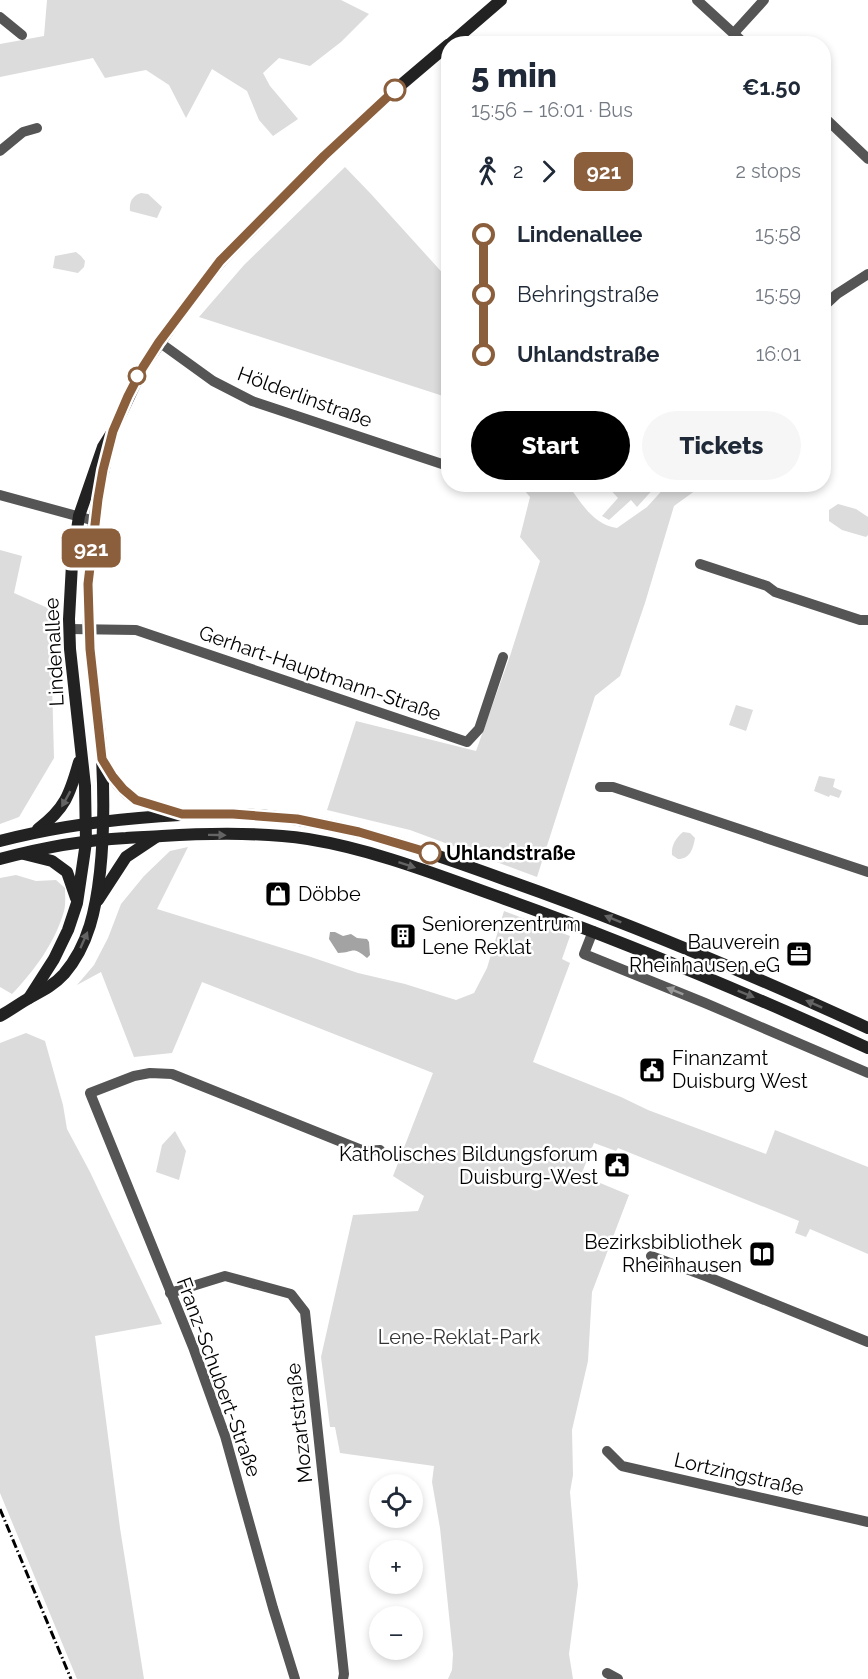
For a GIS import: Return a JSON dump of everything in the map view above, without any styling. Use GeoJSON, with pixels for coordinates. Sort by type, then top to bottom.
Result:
{"type":"FeatureCollection","features":[{"type":"Feature","properties":{"kind":"main road","name":"Lindenallee"},"geometry":{"type":"LineString","coordinates":[[461,36],[501,0]]}},
{"type":"Feature","properties":{"kind":"main road","name":"Lindenallee"},"geometry":{"type":"LineString","coordinates":[[29,998],[54,959],[68,930],[77,903],[86,842],[85,786],[69,629],[72,564],[79,516],[103,447],[113,431],[137,376],[159,342],[220,261],[324,156],[395,90],[441,53]]}},
{"type":"Feature","properties":{"kind":"main road","name":"Lindenallee"},"geometry":{"type":"LineString","coordinates":[[96,904],[103,821],[102,759],[89,629],[88,584],[98,499],[113,431]]}},
{"type":"Feature","properties":{"kind":"main road"},"geometry":{"type":"LineString","coordinates":[[35,832],[64,804],[81,755]]}},
{"type":"Feature","properties":{"kind":"main road"},"geometry":{"type":"LineString","coordinates":[[102,759],[113,777],[136,800],[182,814]]}},
{"type":"Feature","properties":{"kind":"main road"},"geometry":{"type":"LineString","coordinates":[[0,841],[86,823],[182,814],[233,814],[297,819],[341,828],[395,842],[592,911],[717,962],[868,1028]]}},
{"type":"Feature","properties":{"kind":"main road"},"geometry":{"type":"LineString","coordinates":[[0,860],[23,853],[86,842],[195,834],[259,835],[330,843],[399,862],[593,932],[769,1003],[868,1048]]}},
{"type":"Feature","properties":{"kind":"main road"},"geometry":{"type":"LineString","coordinates":[[0,1016],[48,989],[64,974],[84,941],[96,904],[126,857],[158,837]]}},
{"type":"Feature","properties":{"kind":"main road"},"geometry":{"type":"LineString","coordinates":[[23,853],[52,861],[67,872],[77,903]]}},
{"type":"Feature","properties":{"kind":"street"},"geometry":{"type":"LineString","coordinates":[[697,0],[737,36]]}},
{"type":"Feature","properties":{"kind":"street"},"geometry":{"type":"LineString","coordinates":[[734,33],[764,0]]}},
{"type":"Feature","properties":{"kind":"street"},"geometry":{"type":"LineString","coordinates":[[0,17],[22,35]]}},
{"type":"Feature","properties":{"kind":"street"},"geometry":{"type":"LineString","coordinates":[[831,124],[868,159]]}},
{"type":"Feature","properties":{"kind":"street"},"geometry":{"type":"LineString","coordinates":[[0,151],[23,132],[37,128]]}},
{"type":"Feature","properties":{"kind":"street"},"geometry":{"type":"LineString","coordinates":[[831,300],[868,274]]}},
{"type":"Feature","properties":{"kind":"street","name":"Hölderlinstraße"},"geometry":{"type":"LineString","coordinates":[[159,342],[213,381],[252,401],[441,464]]}},
{"type":"Feature","properties":{"kind":"street"},"geometry":{"type":"LineString","coordinates":[[0,495],[95,520]]}},
{"type":"Feature","properties":{"kind":"street"},"geometry":{"type":"LineString","coordinates":[[700,564],[767,586],[775,592],[860,620],[868,620]]}},
{"type":"Feature","properties":{"kind":"street","name":"Gerhart-Hauptmann-Straße"},"geometry":{"type":"LineString","coordinates":[[69,629],[136,630],[467,742],[479,729],[503,657]]}},
{"type":"Feature","properties":{"kind":"street"},"geometry":{"type":"LineString","coordinates":[[600,787],[613,788],[868,872]]}},
{"type":"Feature","properties":{"kind":"street"},"geometry":{"type":"LineString","coordinates":[[593,932],[584,954],[867,1069]]}},
{"type":"Feature","properties":{"kind":"street","name":"Franz-Schubert-Straße"},"geometry":{"type":"LineString","coordinates":[[295,1679],[225,1436],[193,1347],[90,1093],[134,1076],[150,1073],[172,1074],[364,1151],[380,1150]]}},
{"type":"Feature","properties":{"kind":"street"},"geometry":{"type":"LineString","coordinates":[[651,1256],[868,1342]]}},
{"type":"Feature","properties":{"kind":"street","name":"Mozartstraße"},"geometry":{"type":"LineString","coordinates":[[171,1293],[225,1276],[291,1294],[305,1312],[343,1679]]}},
{"type":"Feature","properties":{"kind":"street","name":"Lortzingstraße"},"geometry":{"type":"LineString","coordinates":[[608,1450],[622,1466],[868,1522]]}},
{"type":"Feature","properties":{"kind":"street"},"geometry":{"type":"LineString","coordinates":[[607,1673],[618,1679]]}},
{"type":"Feature","properties":{"kind":"green space"},"geometry":{"type":"Polygon","coordinates":[[[47,0],[341,0],[369,14],[341,42],[310,66],[279,58],[263,73],[270,86],[298,119],[273,136],[259,120],[247,91],[212,69],[186,118],[169,85],[146,70],[105,78],[93,58],[0,77],[0,44],[44,36],[47,0]]]}},
{"type":"Feature","properties":{"kind":"green space"},"geometry":{"type":"Polygon","coordinates":[[[345,167],[441,271],[441,395],[199,317],[244,265],[345,167]]]}},
{"type":"Feature","properties":{"kind":"green space"},"geometry":{"type":"Polygon","coordinates":[[[141,193],[148,194],[162,207],[157,218],[130,211],[132,200],[141,193]]]}},
{"type":"Feature","properties":{"kind":"green space"},"geometry":{"type":"Polygon","coordinates":[[[76,252],[85,261],[84,267],[78,273],[53,268],[55,256],[76,252]]]}},
{"type":"Feature","properties":{"kind":"green space"},"geometry":{"type":"Polygon","coordinates":[[[526,492],[573,492],[594,518],[617,528],[647,507],[661,492],[693,492],[674,506],[620,676],[595,696],[537,877],[410,830],[327,810],[356,721],[476,751],[510,656],[540,561],[520,537],[530,497],[526,492]]]}},
{"type":"Feature","properties":{"kind":"green space"},"geometry":{"type":"Polygon","coordinates":[[[612,492],[651,492],[637,507],[631,500],[609,520],[602,516],[618,498],[612,492]]]}},
{"type":"Feature","properties":{"kind":"green space"},"geometry":{"type":"Polygon","coordinates":[[[838,504],[856,509],[868,517],[866,537],[842,530],[829,521],[829,510],[838,504]]]}},
{"type":"Feature","properties":{"kind":"green space"},"geometry":{"type":"Polygon","coordinates":[[[0,550],[22,556],[14,593],[50,609],[54,758],[19,817],[0,824],[0,550]]]}},
{"type":"Feature","properties":{"kind":"green space"},"geometry":{"type":"Polygon","coordinates":[[[736,705],[753,710],[746,731],[729,725],[736,705]]]}},
{"type":"Feature","properties":{"kind":"green space"},"geometry":{"type":"Polygon","coordinates":[[[819,776],[835,779],[833,787],[842,791],[839,798],[814,791],[819,776]]]}},
{"type":"Feature","properties":{"kind":"green space"},"geometry":{"type":"Polygon","coordinates":[[[683,832],[690,833],[695,838],[688,855],[678,859],[672,855],[672,848],[676,839],[683,832]]]}},
{"type":"Feature","properties":{"kind":"green space","name":"Lene-Reklat-Park"},"geometry":{"type":"Polygon","coordinates":[[[188,847],[157,909],[358,973],[405,984],[456,1000],[474,993],[487,968],[504,911],[570,936],[562,959],[570,963],[533,1062],[648,1110],[766,1154],[775,1130],[868,1167],[868,1254],[810,1229],[806,1237],[795,1233],[799,1221],[618,1148],[616,1151],[594,1143],[581,1175],[629,1195],[592,1292],[588,1361],[572,1430],[573,1475],[570,1492],[578,1585],[569,1654],[573,1679],[448,1679],[452,1670],[453,1654],[440,1528],[432,1482],[434,1466],[340,1453],[335,1427],[330,1427],[321,1357],[353,1215],[418,1211],[424,1196],[393,1176],[433,1073],[202,982],[172,1053],[134,1057],[101,972],[77,985],[94,965],[108,938],[121,904],[144,876],[170,851],[188,847]]]}},
{"type":"Feature","properties":{"kind":"green space"},"geometry":{"type":"Polygon","coordinates":[[[16,875],[36,881],[56,880],[65,888],[65,902],[60,923],[49,945],[36,966],[12,994],[0,987],[0,878],[16,875]]]}},
{"type":"Feature","properties":{"kind":"green space"},"geometry":{"type":"Polygon","coordinates":[[[26,1033],[45,1041],[63,1105],[67,1129],[90,1172],[162,1324],[95,1336],[120,1528],[144,1679],[77,1679],[0,1493],[0,1043],[26,1033]]]}},
{"type":"Feature","properties":{"kind":"green space"},"geometry":{"type":"Polygon","coordinates":[[[175,1131],[186,1151],[179,1180],[156,1172],[162,1145],[175,1131]]]}},
{"type":"Feature","properties":{"kind":"shaded area"},"geometry":{"type":"Polygon","coordinates":[[[330,932],[343,936],[351,934],[357,938],[367,939],[370,955],[367,958],[355,951],[338,953],[329,939],[330,932]]]}},
{"type":"Feature","properties":{"kind":"railway"},"geometry":{"type":"LineString","coordinates":[[0,1509],[71,1679]]}},
{"type":"Feature","properties":{"kind":"bus line","name":"921"},"geometry":{"type":"LineString","coordinates":[[395,90],[324,156],[220,261],[171,325],[143,367],[113,431],[100,485],[88,584],[89,629],[102,759],[113,777],[136,800],[182,814],[233,814],[297,819],[359,832],[430,853]]}},
{"type":"Feature","properties":{"kind":"place","name":"Uhlandstraße"},"geometry":{"type":"Point","coordinates":[430,853]}},
{"type":"Feature","properties":{"kind":"place","name":"Döbbe"},"geometry":{"type":"Point","coordinates":[278,894]}},
{"type":"Feature","properties":{"kind":"place","name":"Seniorenzentrum Lene Reklat"},"geometry":{"type":"Point","coordinates":[403,936]}},
{"type":"Feature","properties":{"kind":"place","name":"Bauverein Rheinhausen eG"},"geometry":{"type":"Point","coordinates":[799,954]}},
{"type":"Feature","properties":{"kind":"place","name":"Finanzamt Duisburg West"},"geometry":{"type":"Point","coordinates":[652,1070]}},
{"type":"Feature","properties":{"kind":"place","name":"Katholisches Bildungsforum Duisburg-West"},"geometry":{"type":"Point","coordinates":[617,1165]}},
{"type":"Feature","properties":{"kind":"place","name":"Bezirksbibliothek Rheinhausen"},"geometry":{"type":"Point","coordinates":[762,1254]}}]}
